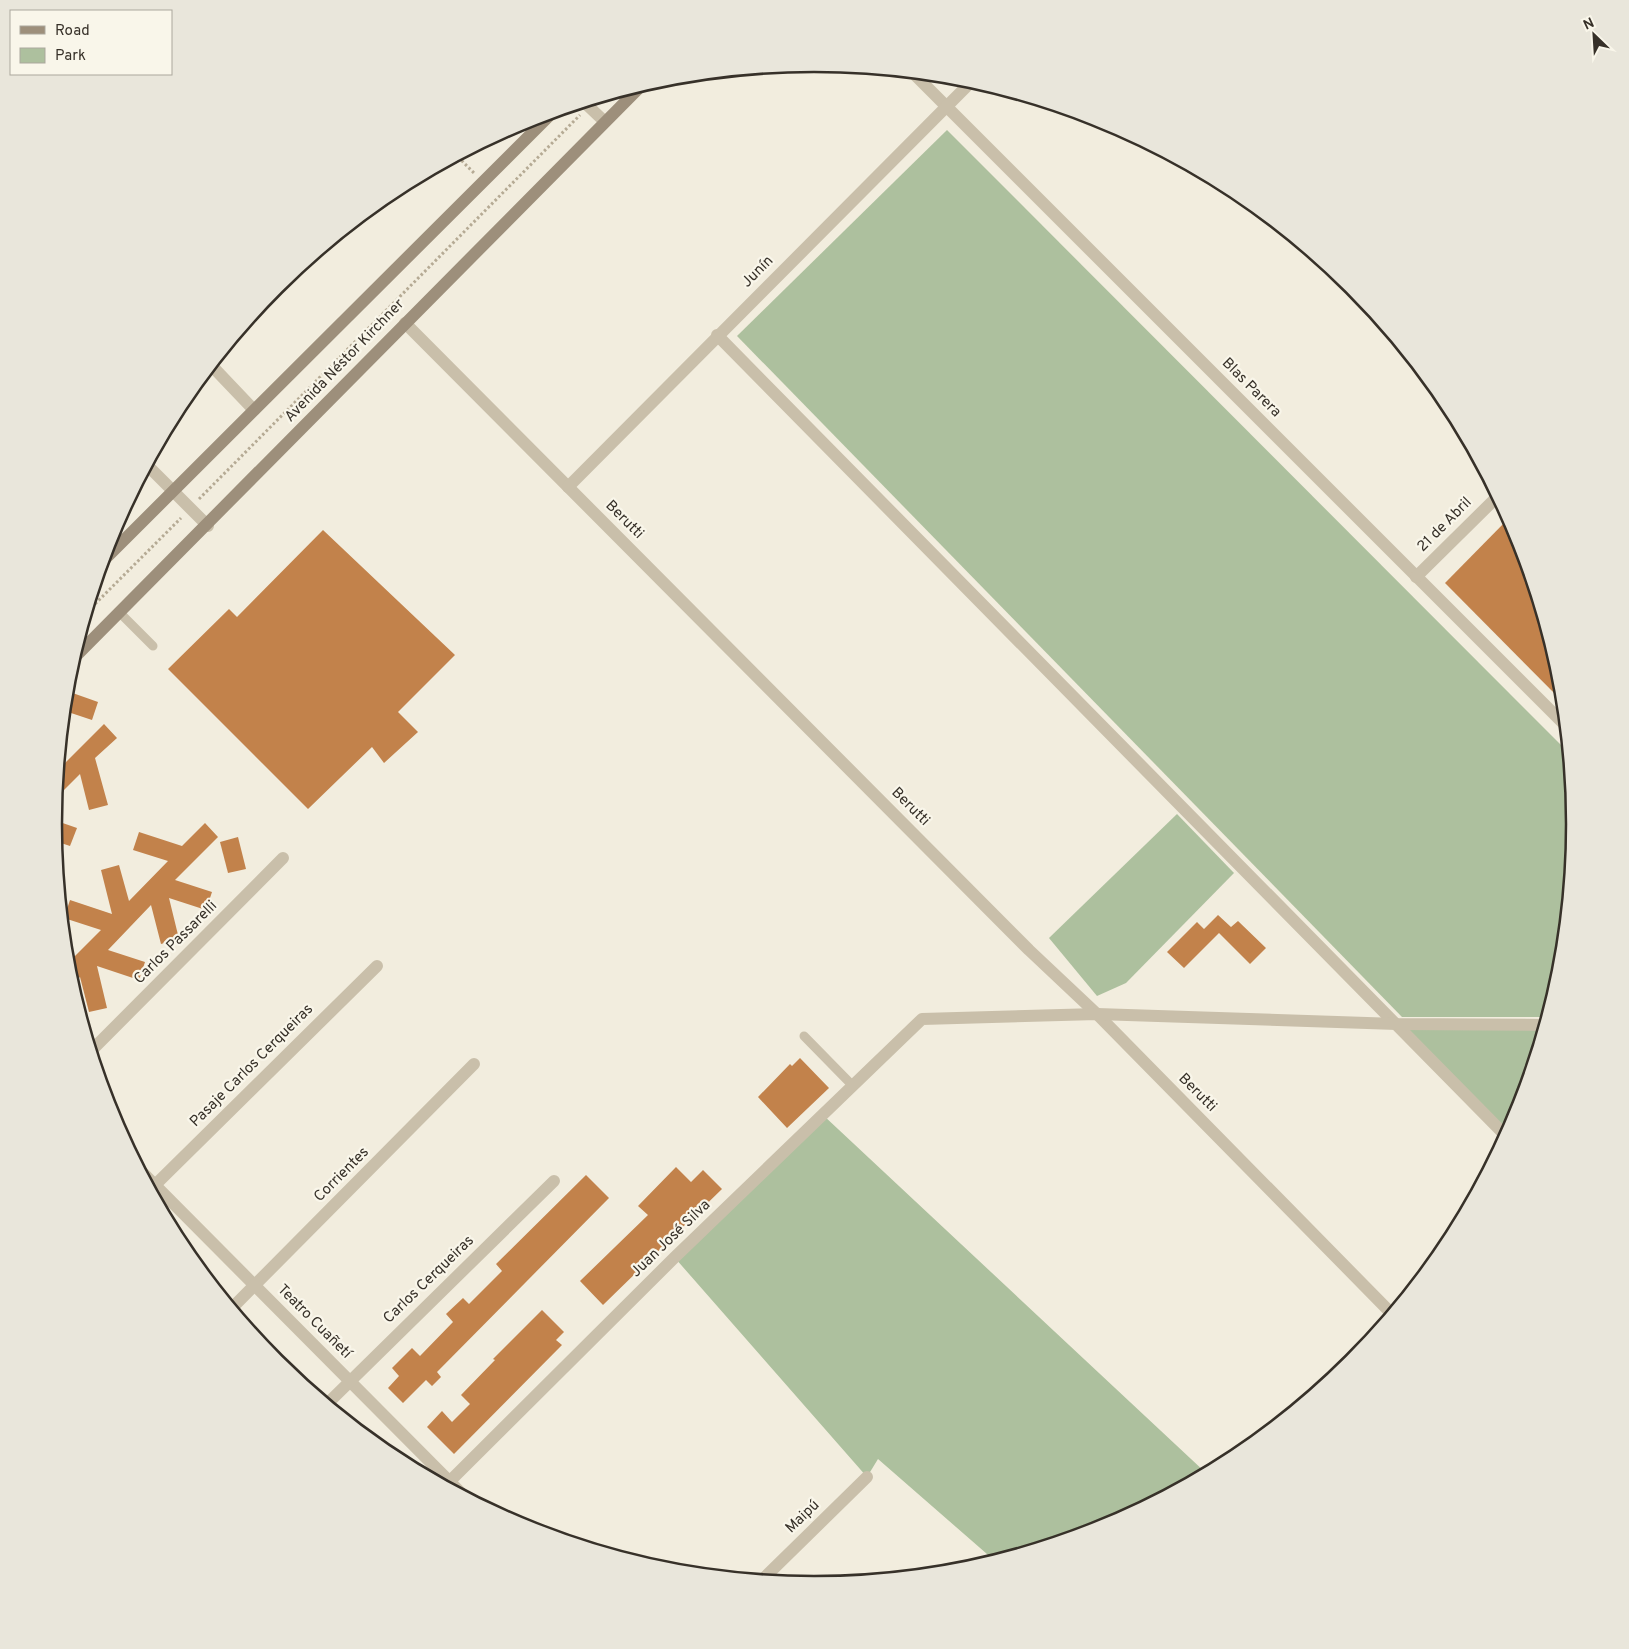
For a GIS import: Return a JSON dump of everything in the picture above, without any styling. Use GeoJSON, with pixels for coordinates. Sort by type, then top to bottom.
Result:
{"type":"FeatureCollection","features":[{"type":"Feature","properties":{"kind":"main road","name":"Avenida Néstor Kirchner"},"geometry":{"type":"LineString","coordinates":[[84,648],[208,526],[405,323],[631,95]]}},
{"type":"Feature","properties":{"kind":"main road","name":"Avenida Néstor Kirchner"},"geometry":{"type":"LineString","coordinates":[[116,548],[540,125]]}},
{"type":"Feature","properties":{"kind":"street","name":"Blas Parera"},"geometry":{"type":"LineString","coordinates":[[919,80],[1559,719]]}},
{"type":"Feature","properties":{"kind":"street","name":"Junín"},"geometry":{"type":"LineString","coordinates":[[568,486],[965,88]]}},
{"type":"Feature","properties":{"kind":"street"},"geometry":{"type":"LineString","coordinates":[[589,107],[604,121]]}},
{"type":"Feature","properties":{"kind":"street","name":"Berutti"},"geometry":{"type":"LineString","coordinates":[[405,323],[1029,950],[1097,1014],[1388,1310]]}},
{"type":"Feature","properties":{"kind":"street"},"geometry":{"type":"LineString","coordinates":[[717,335],[1501,1131]]}},
{"type":"Feature","properties":{"kind":"street"},"geometry":{"type":"LineString","coordinates":[[216,370],[254,410]]}},
{"type":"Feature","properties":{"kind":"street"},"geometry":{"type":"LineString","coordinates":[[152,470],[208,526]]}},
{"type":"Feature","properties":{"kind":"street","name":"21 de Abril"},"geometry":{"type":"LineString","coordinates":[[1416,577],[1493,501]]}},
{"type":"Feature","properties":{"kind":"street","name":"Carlos Passarelli"},"geometry":{"type":"LineString","coordinates":[[96,1046],[283,858]]}},
{"type":"Feature","properties":{"kind":"street","name":"Pasaje Carlos Cerqueiras"},"geometry":{"type":"LineString","coordinates":[[155,1185],[377,966]]}},
{"type":"Feature","properties":{"kind":"street"},"geometry":{"type":"LineString","coordinates":[[1097,1014],[1397,1024],[1539,1025]]}},
{"type":"Feature","properties":{"kind":"street","name":"Juan José Silva"},"geometry":{"type":"LineString","coordinates":[[449,1482],[675,1258],[922,1019],[1097,1014]]}},
{"type":"Feature","properties":{"kind":"street","name":"Corrientes"},"geometry":{"type":"LineString","coordinates":[[236,1304],[474,1064]]}},
{"type":"Feature","properties":{"kind":"street","name":"Carlos Cerqueiras"},"geometry":{"type":"LineString","coordinates":[[331,1400],[554,1181]]}},
{"type":"Feature","properties":{"kind":"street","name":"Teatro Cuañetí"},"geometry":{"type":"LineString","coordinates":[[159,1193],[255,1286],[441,1477]]}},
{"type":"Feature","properties":{"kind":"street","name":"Maipú"},"geometry":{"type":"LineString","coordinates":[[767,1575],[867,1477]]}},
{"type":"Feature","properties":{"kind":"lane"},"geometry":{"type":"LineString","coordinates":[[120,613],[153,646]]}},
{"type":"Feature","properties":{"kind":"lane"},"geometry":{"type":"LineString","coordinates":[[804,1036],[853,1086]]}},
{"type":"Feature","properties":{"kind":"path"},"geometry":{"type":"LineString","coordinates":[[96,604],[583,109]]}},
{"type":"Feature","properties":{"kind":"path"},"geometry":{"type":"LineString","coordinates":[[462,161],[482,181]]}},
{"type":"Feature","properties":{"kind":"green space"},"geometry":{"type":"Polygon","coordinates":[[[947,130],[1562,746],[1565,775],[1565,874],[1560,923],[1541,1017],[1402,1017],[737,336],[947,130]]]}},
{"type":"Feature","properties":{"kind":"green space"},"geometry":{"type":"Polygon","coordinates":[[[1177,814],[1234,873],[1126,983],[1097,996],[1049,938],[1177,814]]]}},
{"type":"Feature","properties":{"kind":"green space"},"geometry":{"type":"Polygon","coordinates":[[[1397,1024],[1539,1025],[1527,1066],[1501,1129],[1397,1024]]]}},
{"type":"Feature","properties":{"kind":"green space"},"geometry":{"type":"Polygon","coordinates":[[[823,1115],[1202,1469],[1147,1499],[1102,1519],[1056,1537],[989,1556],[878,1459],[867,1477],[675,1258],[823,1115]]]}},
{"type":"Feature","properties":{"kind":"building"},"geometry":{"type":"Polygon","coordinates":[[[1503,524],[1527,583],[1541,630],[1555,694],[1445,583],[1503,524]]]}},
{"type":"Feature","properties":{"kind":"building"},"geometry":{"type":"Polygon","coordinates":[[[323,530],[455,655],[398,712],[418,732],[384,763],[372,747],[308,809],[168,669],[229,609],[237,617],[323,530]]]}},
{"type":"Feature","properties":{"kind":"building"},"geometry":{"type":"Polygon","coordinates":[[[74,694],[98,702],[92,720],[71,713],[74,694]]]}},
{"type":"Feature","properties":{"kind":"building"},"geometry":{"type":"Polygon","coordinates":[[[104,724],[117,738],[95,758],[108,805],[89,810],[80,774],[63,791],[65,763],[104,724]]]}},
{"type":"Feature","properties":{"kind":"building"},"geometry":{"type":"Polygon","coordinates":[[[62,823],[77,828],[70,846],[63,844],[62,823]]]}},
{"type":"Feature","properties":{"kind":"building"},"geometry":{"type":"Polygon","coordinates":[[[205,823],[218,837],[175,880],[212,892],[206,910],[169,898],[179,939],[161,944],[151,905],[108,950],[145,962],[139,980],[97,966],[107,1008],[89,1012],[80,977],[79,978],[75,956],[101,930],[69,920],[67,908],[70,900],[112,914],[101,870],[119,865],[129,901],[168,861],[133,850],[139,832],[182,846],[205,823]]]}},
{"type":"Feature","properties":{"kind":"building"},"geometry":{"type":"Polygon","coordinates":[[[238,837],[246,869],[228,873],[220,842],[238,837]]]}},
{"type":"Feature","properties":{"kind":"building"},"geometry":{"type":"Polygon","coordinates":[[[1218,915],[1231,927],[1238,921],[1266,948],[1250,964],[1219,933],[1184,968],[1167,952],[1197,922],[1204,929],[1218,915]]]}},
{"type":"Feature","properties":{"kind":"building"},"geometry":{"type":"Polygon","coordinates":[[[800,1058],[829,1088],[787,1128],[758,1097],[790,1064],[792,1066],[800,1058]]]}},
{"type":"Feature","properties":{"kind":"building"},"geometry":{"type":"Polygon","coordinates":[[[676,1167],[691,1182],[703,1170],[722,1189],[603,1305],[580,1281],[648,1215],[638,1206],[676,1167]]]}},
{"type":"Feature","properties":{"kind":"building"},"geometry":{"type":"Polygon","coordinates":[[[586,1175],[609,1198],[437,1372],[441,1377],[432,1386],[426,1380],[403,1403],[388,1388],[399,1376],[392,1368],[412,1348],[420,1356],[453,1322],[446,1314],[463,1298],[469,1304],[502,1271],[496,1264],[586,1175]]]}},
{"type":"Feature","properties":{"kind":"building"},"geometry":{"type":"Polygon","coordinates":[[[542,1310],[564,1332],[556,1340],[562,1345],[454,1454],[427,1427],[442,1411],[452,1422],[470,1404],[461,1395],[495,1360],[493,1359],[542,1310]]]}}]}
